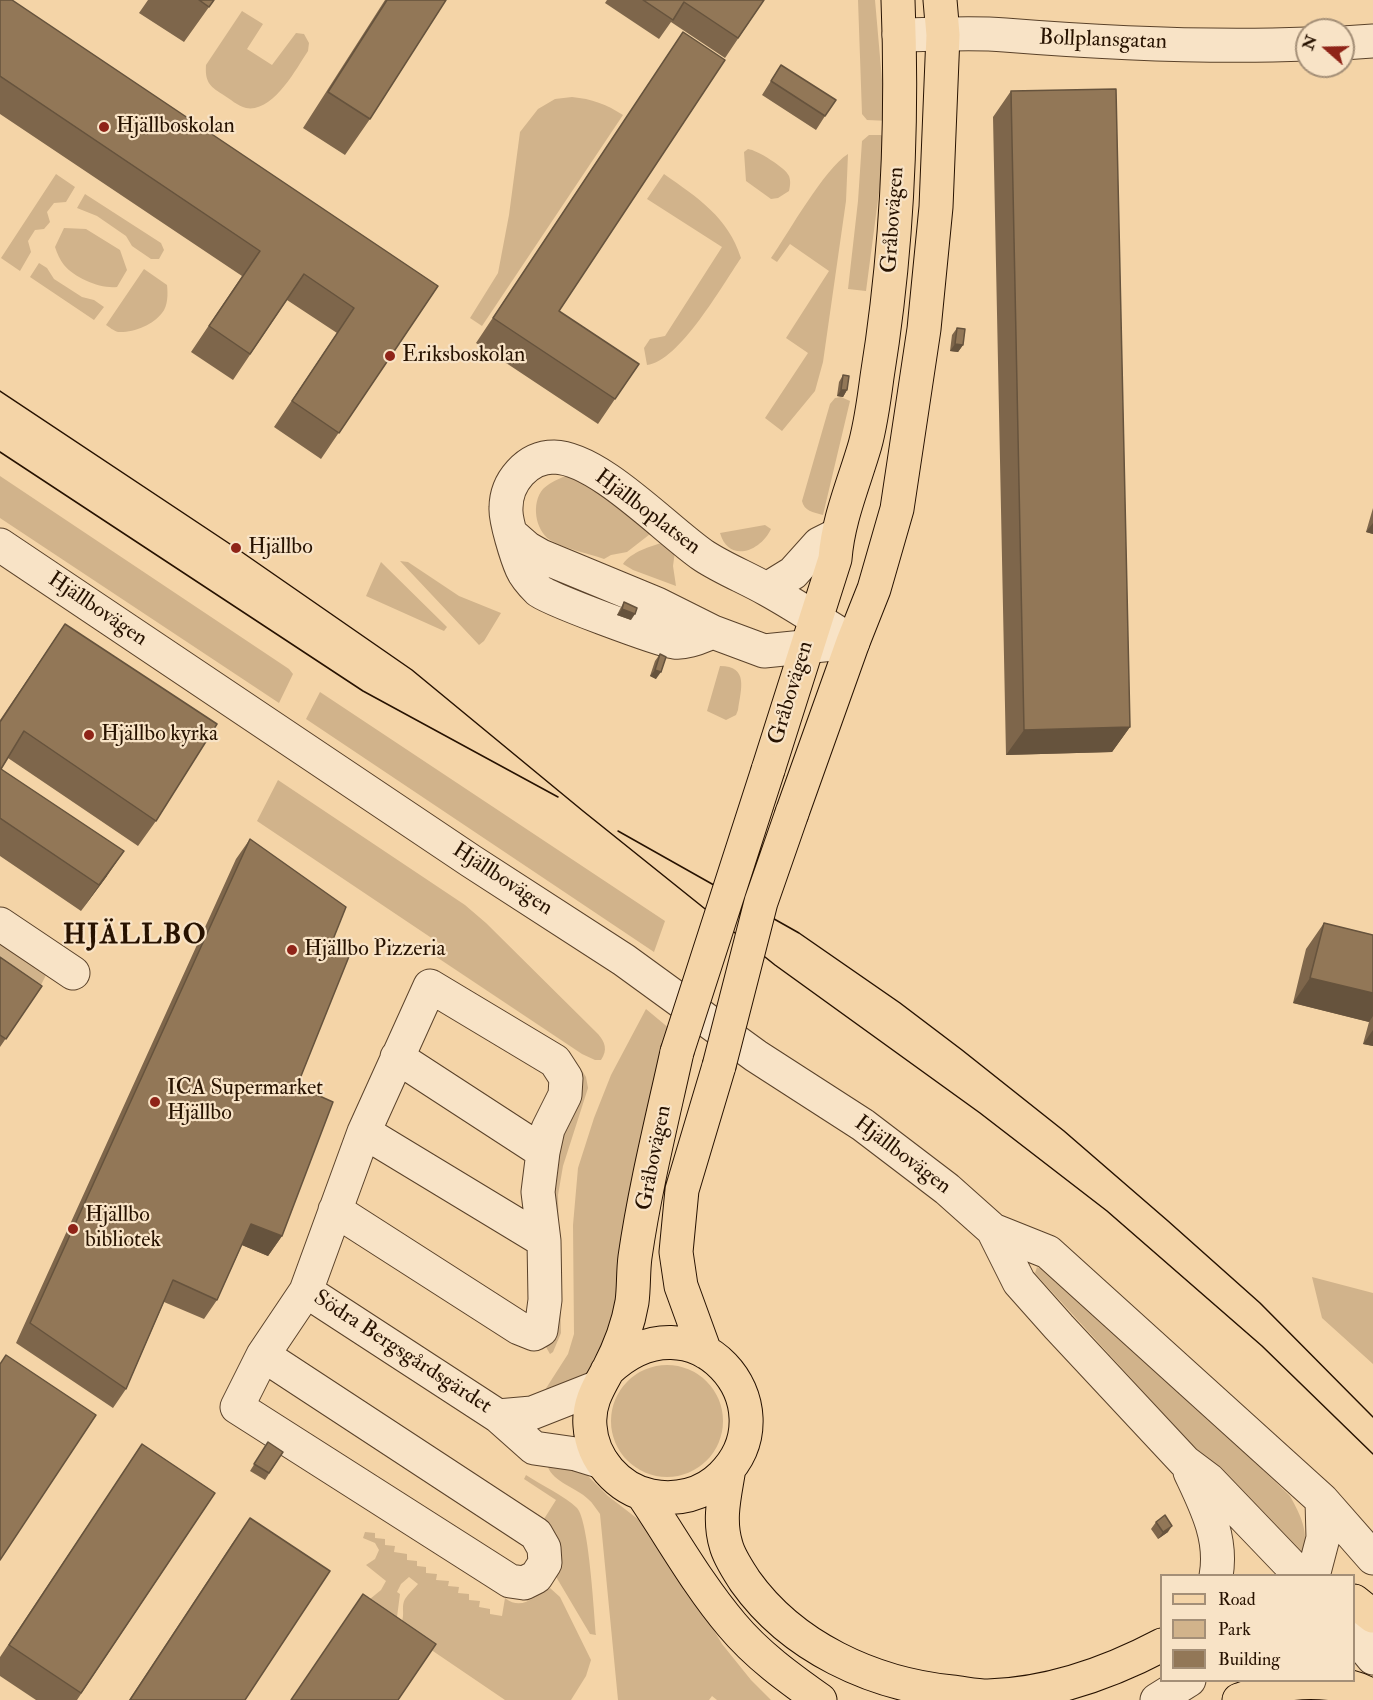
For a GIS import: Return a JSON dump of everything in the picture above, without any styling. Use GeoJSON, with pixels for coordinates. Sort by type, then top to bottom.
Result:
{"type":"FeatureCollection","features":[{"type":"Feature","properties":{"kind":"main road","name":"Gråbovägen"},"geometry":{"type":"LineString","coordinates":[[602,1379],[628,1354],[654,1343],[673,1342],[692,1346],[705,1352],[721,1363],[733,1378],[742,1395],[746,1414],[745,1433],[739,1452],[729,1468],[711,1485],[689,1495],[660,1498],[643,1495],[627,1487],[613,1476],[602,1462],[593,1444],[590,1425],[591,1405],[602,1379],[623,1338],[632,1302],[635,1257],[677,1052],[835,559],[837,535],[865,442],[877,377],[889,283],[897,186],[901,74],[898,0]]}},
{"type":"Feature","properties":{"kind":"main road","name":"Gråbovägen"},"geometry":{"type":"LineString","coordinates":[[705,1352],[698,1327],[681,1286],[676,1252],[682,1190],[719,1066],[761,902],[890,541],[909,443],[924,329],[936,207],[943,35],[940,0]]}},
{"type":"Feature","properties":{"kind":"main road","name":"Gråbovägen"},"geometry":{"type":"LineString","coordinates":[[729,1468],[721,1519],[726,1546],[740,1573],[754,1593],[809,1643],[862,1671],[922,1689],[986,1696],[1045,1690],[1104,1673],[1160,1646]]}},
{"type":"Feature","properties":{"kind":"main road","name":"Gråbovägen"},"geometry":{"type":"LineString","coordinates":[[643,1495],[710,1598],[733,1627],[786,1676],[820,1700]]}},
{"type":"Feature","properties":{"kind":"main road"},"geometry":{"type":"LineString","coordinates":[[1355,1602],[1373,1616]]}},
{"type":"Feature","properties":{"kind":"main road"},"geometry":{"type":"LineString","coordinates":[[1239,1700],[1286,1685],[1310,1683],[1340,1685],[1366,1692],[1373,1697]]}},
{"type":"Feature","properties":{"kind":"street","name":"Bollplansgatan"},"geometry":{"type":"LineString","coordinates":[[899,35],[1004,34],[1029,38],[1162,43],[1295,45]]}},
{"type":"Feature","properties":{"kind":"street"},"geometry":{"type":"LineString","coordinates":[[1355,43],[1373,42]]}},
{"type":"Feature","properties":{"kind":"street","name":"Hjällboplatsen"},"geometry":{"type":"LineString","coordinates":[[811,633],[764,651],[713,632],[676,643],[652,637],[541,593],[522,571],[511,534],[506,508],[514,479],[525,466],[540,459],[552,457],[566,459],[591,470],[621,489],[704,556],[767,589],[811,633],[853,642]]}},
{"type":"Feature","properties":{"kind":"street"},"geometry":{"type":"LineString","coordinates":[[767,589],[793,573],[819,544],[837,535]]}},
{"type":"Feature","properties":{"kind":"street","name":"Hjällbovägen"},"geometry":{"type":"LineString","coordinates":[[0,545],[471,861],[624,960],[756,1056],[863,1125],[947,1189],[993,1230],[1048,1252],[1322,1500],[1373,1558]]}},
{"type":"Feature","properties":{"kind":"street"},"geometry":{"type":"LineString","coordinates":[[764,651],[777,670],[789,704]]}},
{"type":"Feature","properties":{"kind":"street"},"geometry":{"type":"LineString","coordinates":[[0,924],[73,973]]}},
{"type":"Feature","properties":{"kind":"street"},"geometry":{"type":"LineString","coordinates":[[263,1355],[536,1534],[544,1548],[545,1563],[536,1577],[524,1583],[510,1581],[237,1407],[263,1355],[306,1291],[335,1210],[364,1132],[430,986],[555,1061],[566,1078],[565,1095],[548,1129],[538,1192],[544,1241],[545,1300],[541,1330],[534,1334],[519,1328],[335,1210]]}},
{"type":"Feature","properties":{"kind":"street"},"geometry":{"type":"LineString","coordinates":[[398,1057],[543,1152]]}},
{"type":"Feature","properties":{"kind":"street"},"geometry":{"type":"LineString","coordinates":[[364,1132],[544,1241]]}},
{"type":"Feature","properties":{"kind":"street","name":"Hjällbovägen"},"geometry":{"type":"LineString","coordinates":[[993,1230],[1019,1282],[1059,1327],[1185,1462],[1209,1480],[1299,1574]]}},
{"type":"Feature","properties":{"kind":"street","name":"Södra Bergsgårdsgärdet"},"geometry":{"type":"LineString","coordinates":[[306,1291],[498,1416],[534,1448],[576,1454],[602,1462]]}},
{"type":"Feature","properties":{"kind":"street","name":"Södra Bergsgårdsgärdet"},"geometry":{"type":"LineString","coordinates":[[498,1416],[532,1413],[602,1379]]}},
{"type":"Feature","properties":{"kind":"street","name":"Hjällbovägen"},"geometry":{"type":"LineString","coordinates":[[1185,1462],[1205,1504],[1215,1535],[1216,1574]]}},
{"type":"Feature","properties":{"kind":"street"},"geometry":{"type":"LineString","coordinates":[[1313,1574],[1323,1538],[1322,1500]]}},
{"type":"Feature","properties":{"kind":"street"},"geometry":{"type":"LineString","coordinates":[[1355,1637],[1373,1658]]}},
{"type":"Feature","properties":{"kind":"street"},"geometry":{"type":"LineString","coordinates":[[1157,1700],[1186,1682]]}},
{"type":"Feature","properties":{"kind":"green space"},"geometry":{"type":"Polygon","coordinates":[[[858,0],[875,0],[882,80],[889,121],[867,120],[862,114],[858,0]]]}},
{"type":"Feature","properties":{"kind":"green space"},"geometry":{"type":"Polygon","coordinates":[[[242,11],[263,24],[247,49],[272,65],[296,33],[304,34],[309,43],[308,51],[283,88],[265,104],[256,108],[240,106],[211,86],[206,75],[206,65],[242,11]]]}},
{"type":"Feature","properties":{"kind":"green space"},"geometry":{"type":"Polygon","coordinates":[[[572,97],[599,103],[623,115],[482,326],[470,318],[498,273],[509,215],[520,132],[538,109],[555,99],[572,97]]]}},
{"type":"Feature","properties":{"kind":"green space"},"geometry":{"type":"Polygon","coordinates":[[[869,135],[881,135],[886,139],[866,291],[848,289],[862,141],[869,135]]]}},
{"type":"Feature","properties":{"kind":"green space"},"geometry":{"type":"Polygon","coordinates":[[[748,149],[771,160],[787,173],[790,180],[789,191],[778,198],[771,199],[746,181],[744,152],[748,149]]]}},
{"type":"Feature","properties":{"kind":"green space"},"geometry":{"type":"Polygon","coordinates":[[[848,154],[846,201],[823,362],[815,391],[782,431],[765,418],[808,353],[786,338],[829,271],[790,244],[777,262],[771,258],[828,173],[848,154]]]}},
{"type":"Feature","properties":{"kind":"green space"},"geometry":{"type":"Polygon","coordinates":[[[56,174],[75,187],[66,202],[54,203],[47,212],[50,222],[44,229],[35,230],[28,241],[31,252],[20,271],[1,258],[56,174]]]}},
{"type":"Feature","properties":{"kind":"green space"},"geometry":{"type":"Polygon","coordinates":[[[664,174],[700,200],[720,220],[741,258],[686,337],[673,351],[659,361],[647,365],[644,348],[650,339],[665,336],[722,247],[647,199],[664,174]]]}},
{"type":"Feature","properties":{"kind":"green space"},"geometry":{"type":"Polygon","coordinates":[[[85,194],[161,243],[164,250],[159,259],[151,259],[132,246],[126,236],[97,216],[77,208],[85,194]]]}},
{"type":"Feature","properties":{"kind":"green space"},"geometry":{"type":"Polygon","coordinates":[[[64,228],[86,229],[120,250],[127,270],[117,287],[88,282],[64,265],[55,247],[64,228]]]}},
{"type":"Feature","properties":{"kind":"green space"},"geometry":{"type":"Polygon","coordinates":[[[39,263],[47,268],[54,279],[82,297],[94,300],[104,307],[94,320],[30,277],[39,263]]]}},
{"type":"Feature","properties":{"kind":"green space"},"geometry":{"type":"Polygon","coordinates":[[[144,269],[167,285],[164,310],[153,321],[142,327],[124,332],[115,331],[106,325],[144,269]]]}},
{"type":"Feature","properties":{"kind":"green space"},"geometry":{"type":"Polygon","coordinates":[[[841,397],[850,401],[823,515],[807,509],[802,501],[830,404],[835,398],[841,397]]]}},
{"type":"Feature","properties":{"kind":"green space"},"geometry":{"type":"Polygon","coordinates":[[[0,476],[289,669],[293,674],[279,703],[0,518],[0,476]]]}},
{"type":"Feature","properties":{"kind":"green space"},"geometry":{"type":"Polygon","coordinates":[[[563,477],[574,477],[654,531],[627,552],[604,559],[550,540],[538,523],[537,501],[543,489],[563,477]]]}},
{"type":"Feature","properties":{"kind":"green space"},"geometry":{"type":"Polygon","coordinates":[[[765,525],[771,529],[766,537],[753,548],[745,551],[730,549],[724,543],[720,533],[765,525]]]}},
{"type":"Feature","properties":{"kind":"green space"},"geometry":{"type":"Polygon","coordinates":[[[665,542],[676,544],[673,566],[676,586],[623,564],[636,553],[665,542]]]}},
{"type":"Feature","properties":{"kind":"green space"},"geometry":{"type":"Polygon","coordinates":[[[400,561],[408,562],[459,596],[501,613],[484,641],[479,645],[400,561]]]}},
{"type":"Feature","properties":{"kind":"green space"},"geometry":{"type":"Polygon","coordinates":[[[381,562],[447,627],[444,631],[366,596],[381,562]]]}},
{"type":"Feature","properties":{"kind":"green space"},"geometry":{"type":"Polygon","coordinates":[[[720,666],[735,670],[741,680],[738,710],[736,715],[726,720],[707,711],[720,666]]]}},
{"type":"Feature","properties":{"kind":"green space"},"geometry":{"type":"Polygon","coordinates":[[[320,692],[665,921],[654,952],[306,719],[320,692]]]}},
{"type":"Feature","properties":{"kind":"green space"},"geometry":{"type":"Polygon","coordinates":[[[278,780],[465,905],[486,923],[598,1034],[605,1046],[601,1060],[595,1060],[582,1054],[435,956],[442,945],[257,821],[278,780]]]}},
{"type":"Feature","properties":{"kind":"green space"},"geometry":{"type":"Polygon","coordinates":[[[0,939],[47,973],[38,991],[0,976],[0,939]]]}},
{"type":"Feature","properties":{"kind":"green space"},"geometry":{"type":"Polygon","coordinates":[[[646,1009],[670,1029],[624,1284],[608,1342],[584,1377],[543,1393],[568,1354],[574,1334],[573,1225],[578,1168],[611,1075],[646,1009]]]}},
{"type":"Feature","properties":{"kind":"green space"},"geometry":{"type":"Polygon","coordinates":[[[581,1069],[586,1077],[588,1088],[563,1166],[558,1195],[561,1333],[550,1354],[546,1347],[548,1341],[547,1197],[574,1083],[581,1069]]]}},
{"type":"Feature","properties":{"kind":"green space"},"geometry":{"type":"Polygon","coordinates":[[[1037,1267],[1044,1270],[1166,1377],[1290,1496],[1303,1524],[1304,1556],[1292,1554],[1042,1281],[1035,1273],[1037,1267]]]}},
{"type":"Feature","properties":{"kind":"green space"},"geometry":{"type":"Polygon","coordinates":[[[1312,1277],[1373,1293],[1373,1364],[1322,1318],[1312,1277]]]}},
{"type":"Feature","properties":{"kind":"green space"},"geometry":{"type":"Polygon","coordinates":[[[667,1365],[689,1369],[707,1381],[719,1399],[723,1421],[719,1443],[707,1461],[689,1473],[667,1477],[645,1473],[627,1461],[615,1443],[611,1421],[615,1399],[627,1381],[645,1369],[667,1365]]]}},
{"type":"Feature","properties":{"kind":"green space"},"geometry":{"type":"Polygon","coordinates":[[[561,1466],[586,1474],[608,1496],[643,1523],[667,1550],[722,1644],[751,1680],[771,1700],[717,1700],[712,1696],[709,1700],[618,1700],[600,1514],[590,1501],[555,1477],[548,1467],[561,1466]]]}},
{"type":"Feature","properties":{"kind":"green space"},"geometry":{"type":"Polygon","coordinates":[[[526,1475],[560,1495],[577,1508],[581,1516],[588,1548],[596,1635],[590,1634],[555,1575],[557,1540],[552,1528],[544,1519],[556,1500],[524,1479],[526,1475]]]}},
{"type":"Feature","properties":{"kind":"green space"},"geometry":{"type":"Polygon","coordinates":[[[365,1532],[375,1533],[375,1538],[385,1539],[385,1545],[395,1546],[394,1552],[407,1554],[407,1560],[417,1561],[417,1566],[426,1567],[426,1573],[437,1574],[436,1580],[449,1581],[448,1586],[459,1587],[458,1593],[469,1594],[469,1600],[480,1601],[479,1607],[490,1609],[490,1614],[502,1616],[505,1598],[511,1602],[523,1603],[550,1588],[560,1597],[591,1660],[586,1676],[571,1700],[505,1700],[399,1628],[403,1619],[405,1599],[418,1584],[409,1577],[401,1584],[397,1592],[400,1594],[394,1624],[370,1599],[381,1590],[386,1581],[366,1565],[375,1559],[379,1550],[375,1543],[363,1538],[365,1532]]]}},
{"type":"Feature","properties":{"kind":"building"},"geometry":{"type":"Polygon","coordinates":[[[0,0],[12,0],[438,286],[339,433],[292,401],[354,308],[304,274],[250,354],[209,326],[260,251],[0,76],[0,0]]]}},
{"type":"Feature","properties":{"kind":"building"},"geometry":{"type":"Polygon","coordinates":[[[199,0],[214,0],[209,7],[199,0]]]}},
{"type":"Feature","properties":{"kind":"building"},"geometry":{"type":"Polygon","coordinates":[[[387,0],[446,0],[370,119],[328,92],[387,0]]]}},
{"type":"Feature","properties":{"kind":"building"},"geometry":{"type":"Polygon","coordinates":[[[643,0],[764,0],[738,38],[684,2],[673,20],[643,0]]]}},
{"type":"Feature","properties":{"kind":"building"},"geometry":{"type":"Polygon","coordinates":[[[683,32],[725,60],[559,311],[639,364],[615,399],[493,318],[683,32]]]}},
{"type":"Feature","properties":{"kind":"building"},"geometry":{"type":"Polygon","coordinates":[[[781,65],[836,100],[825,116],[771,81],[781,65]]]}},
{"type":"Feature","properties":{"kind":"building"},"geometry":{"type":"Polygon","coordinates":[[[1116,89],[1130,727],[1024,730],[1011,91],[1116,89]]]}},
{"type":"Feature","properties":{"kind":"building"},"geometry":{"type":"Polygon","coordinates":[[[957,328],[965,329],[963,345],[955,344],[957,328]]]}},
{"type":"Feature","properties":{"kind":"building"},"geometry":{"type":"Polygon","coordinates":[[[843,375],[849,376],[847,390],[841,390],[843,375]]]}},
{"type":"Feature","properties":{"kind":"building"},"geometry":{"type":"Polygon","coordinates":[[[624,602],[637,608],[635,614],[622,609],[624,602]]]}},
{"type":"Feature","properties":{"kind":"building"},"geometry":{"type":"Polygon","coordinates":[[[65,624],[217,724],[156,821],[24,731],[1,769],[124,851],[99,885],[0,818],[0,722],[65,624]]]}},
{"type":"Feature","properties":{"kind":"building"},"geometry":{"type":"Polygon","coordinates":[[[660,654],[666,657],[661,672],[655,670],[660,654]]]}},
{"type":"Feature","properties":{"kind":"building"},"geometry":{"type":"Polygon","coordinates":[[[250,839],[346,907],[332,942],[352,949],[297,1086],[333,1102],[282,1236],[251,1224],[217,1300],[173,1280],[126,1389],[30,1323],[250,839]]]}},
{"type":"Feature","properties":{"kind":"building"},"geometry":{"type":"Polygon","coordinates":[[[1324,923],[1373,935],[1373,993],[1310,978],[1324,923]]]}},
{"type":"Feature","properties":{"kind":"building"},"geometry":{"type":"Polygon","coordinates":[[[0,957],[42,986],[6,1039],[0,1035],[0,957]]]}},
{"type":"Feature","properties":{"kind":"building"},"geometry":{"type":"Polygon","coordinates":[[[6,1355],[96,1415],[0,1560],[0,1364],[6,1355]]]}},
{"type":"Feature","properties":{"kind":"building"},"geometry":{"type":"Polygon","coordinates":[[[268,1442],[283,1452],[269,1473],[254,1464],[268,1442]]]}},
{"type":"Feature","properties":{"kind":"building"},"geometry":{"type":"Polygon","coordinates":[[[142,1444],[215,1493],[81,1693],[9,1645],[142,1444]]]}},
{"type":"Feature","properties":{"kind":"building"},"geometry":{"type":"Polygon","coordinates":[[[1165,1515],[1172,1526],[1163,1532],[1156,1522],[1165,1515]]]}},
{"type":"Feature","properties":{"kind":"building"},"geometry":{"type":"Polygon","coordinates":[[[250,1518],[330,1571],[245,1700],[130,1700],[250,1518]]]}},
{"type":"Feature","properties":{"kind":"building"},"geometry":{"type":"Polygon","coordinates":[[[363,1594],[436,1644],[398,1700],[291,1700],[363,1594]]]}},
{"type":"Feature","properties":{"kind":"tram line"},"geometry":{"type":"LineString","coordinates":[[0,391],[236,548],[412,670],[775,965],[980,1113],[1107,1211],[1262,1346],[1373,1454]]}},
{"type":"Feature","properties":{"kind":"tram line"},"geometry":{"type":"LineString","coordinates":[[0,452],[363,691],[558,797]]}},
{"type":"Feature","properties":{"kind":"tram line"},"geometry":{"type":"LineString","coordinates":[[618,831],[799,933],[900,1003],[962,1050],[1064,1131],[1260,1303],[1373,1417]]}},
{"type":"Feature","properties":{"kind":"place","name":"Hjällboskolan"},"geometry":{"type":"Point","coordinates":[104,127]}},
{"type":"Feature","properties":{"kind":"place","name":"Eriksboskolan"},"geometry":{"type":"Point","coordinates":[390,356]}},
{"type":"Feature","properties":{"kind":"place","name":"Hjällbo"},"geometry":{"type":"Point","coordinates":[236,548]}},
{"type":"Feature","properties":{"kind":"place","name":"Hjällbo kyrka"},"geometry":{"type":"Point","coordinates":[89,735]}},
{"type":"Feature","properties":{"kind":"place","name":"Hjällbo Pizzeria"},"geometry":{"type":"Point","coordinates":[292,950]}},
{"type":"Feature","properties":{"kind":"place","name":"ICA Supermarket Hjällbo"},"geometry":{"type":"Point","coordinates":[155,1102]}},
{"type":"Feature","properties":{"kind":"place","name":"Hjällbo bibliotek"},"geometry":{"type":"Point","coordinates":[73,1229]}},
{"type":"Feature","properties":{"kind":"district","name":"HJÄLLBO"},"geometry":{"type":"Point","coordinates":[135,937]}}]}
